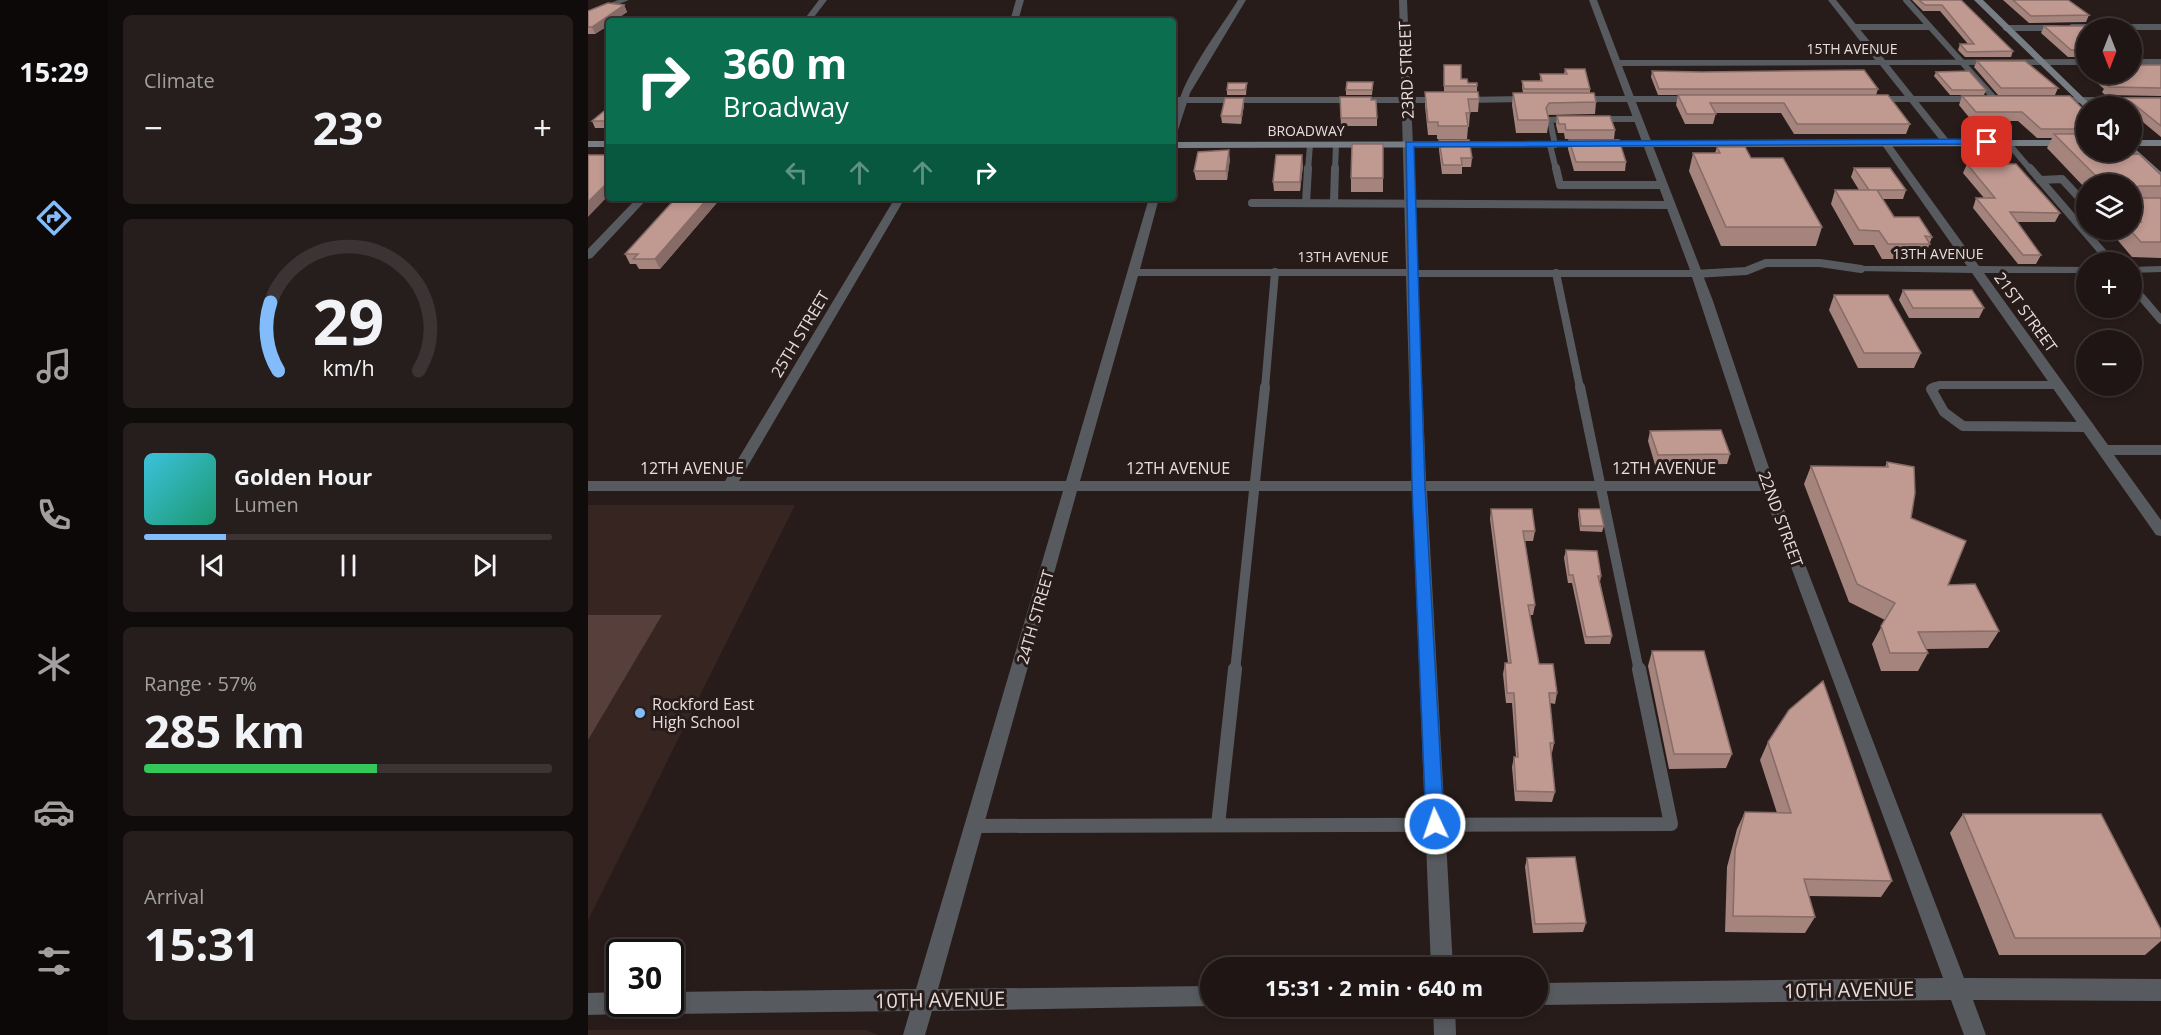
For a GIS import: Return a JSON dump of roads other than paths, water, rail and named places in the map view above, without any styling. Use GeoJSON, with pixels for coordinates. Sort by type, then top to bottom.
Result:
{"type":"FeatureCollection","features":[{"type":"Feature","properties":{"kind":"main road"},"geometry":{"type":"LineString","coordinates":[[1978,0],[2077,96]]}},
{"type":"Feature","properties":{"kind":"main road","name":"BROADWAY"},"geometry":{"type":"LineString","coordinates":[[1176,145],[1552,145],[1647,142],[2076,143]]}},
{"type":"Feature","properties":{"kind":"main road"},"geometry":{"type":"LineString","coordinates":[[2142,143],[2161,143]]}},
{"type":"Feature","properties":{"kind":"main road"},"geometry":{"type":"LineString","coordinates":[[588,144],[606,144]]}},
{"type":"Feature","properties":{"kind":"main road"},"geometry":{"type":"LineString","coordinates":[[2142,159],[2161,178]]}},
{"type":"Feature","properties":{"kind":"street"},"geometry":{"type":"LineString","coordinates":[[588,15],[625,0]]}},
{"type":"Feature","properties":{"kind":"street"},"geometry":{"type":"LineString","coordinates":[[809,18],[823,0]]}},
{"type":"Feature","properties":{"kind":"street"},"geometry":{"type":"LineString","coordinates":[[1015,18],[1020,0]]}},
{"type":"Feature","properties":{"kind":"street"},"geometry":{"type":"LineString","coordinates":[[1178,100],[1242,0]]}},
{"type":"Feature","properties":{"kind":"street","name":"23RD STREET"},"geometry":{"type":"LineString","coordinates":[[1404,0],[1419,486],[1441,957]]}},
{"type":"Feature","properties":{"kind":"street","name":"22ND STREET"},"geometry":{"type":"LineString","coordinates":[[1593,0],[1707,301],[1768,486],[1975,1035]]}},
{"type":"Feature","properties":{"kind":"street"},"geometry":{"type":"LineString","coordinates":[[1833,0],[1946,142]]}},
{"type":"Feature","properties":{"kind":"street","name":"15TH AVENUE"},"geometry":{"type":"LineString","coordinates":[[1617,63],[2076,62]]}},
{"type":"Feature","properties":{"kind":"street"},"geometry":{"type":"LineString","coordinates":[[2142,62],[2161,62]]}},
{"type":"Feature","properties":{"kind":"street","name":"21ST STREET"},"geometry":{"type":"LineString","coordinates":[[1885,142],[2106,450],[2161,531]]}},
{"type":"Feature","properties":{"kind":"street"},"geometry":{"type":"LineString","coordinates":[[588,256],[640,201]]}},
{"type":"Feature","properties":{"kind":"street","name":"25TH STREET"},"geometry":{"type":"LineString","coordinates":[[729,486],[898,201]]}},
{"type":"Feature","properties":{"kind":"street","name":"24TH STREET"},"geometry":{"type":"LineString","coordinates":[[914,1035],[1135,272],[1153,201]]}},
{"type":"Feature","properties":{"kind":"street","name":"13TH AVENUE"},"geometry":{"type":"LineString","coordinates":[[1861,269],[2076,270]]}},
{"type":"Feature","properties":{"kind":"street"},"geometry":{"type":"LineString","coordinates":[[2142,270],[2161,270]]}},
{"type":"Feature","properties":{"kind":"street","name":"13TH AVENUE"},"geometry":{"type":"LineString","coordinates":[[1135,272],[1695,274]]}},
{"type":"Feature","properties":{"kind":"street"},"geometry":{"type":"LineString","coordinates":[[2106,450],[2161,450]]}},
{"type":"Feature","properties":{"kind":"street","name":"12TH AVENUE"},"geometry":{"type":"LineString","coordinates":[[588,486],[1768,486]]}},
{"type":"Feature","properties":{"kind":"street","name":"10TH AVENUE"},"geometry":{"type":"LineString","coordinates":[[1548,994],[1958,989],[2161,990]]}},
{"type":"Feature","properties":{"kind":"street","name":"10TH AVENUE"},"geometry":{"type":"LineString","coordinates":[[684,1003],[1200,997]]}},
{"type":"Feature","properties":{"kind":"street"},"geometry":{"type":"LineString","coordinates":[[588,1004],[606,1003]]}},
{"type":"Feature","properties":{"kind":"street"},"geometry":{"type":"LineString","coordinates":[[1444,1017],[1445,1035]]}},
{"type":"Feature","properties":{"kind":"lane"},"geometry":{"type":"LineString","coordinates":[[1906,0],[1995,99]]}},
{"type":"Feature","properties":{"kind":"lane"},"geometry":{"type":"LineString","coordinates":[[1854,27],[1929,27]]}},
{"type":"Feature","properties":{"kind":"lane"},"geometry":{"type":"LineString","coordinates":[[2006,28],[2161,27]]}},
{"type":"Feature","properties":{"kind":"lane"},"geometry":{"type":"LineString","coordinates":[[1455,100],[1537,99]]}},
{"type":"Feature","properties":{"kind":"lane"},"geometry":{"type":"LineString","coordinates":[[1572,99],[1701,99]]}},
{"type":"Feature","properties":{"kind":"lane"},"geometry":{"type":"LineString","coordinates":[[1865,99],[2006,99]]}},
{"type":"Feature","properties":{"kind":"lane"},"geometry":{"type":"LineString","coordinates":[[1178,100],[1443,100]]}},
{"type":"Feature","properties":{"kind":"lane"},"geometry":{"type":"LineString","coordinates":[[2049,100],[2076,102]]}},
{"type":"Feature","properties":{"kind":"lane"},"geometry":{"type":"LineString","coordinates":[[2142,101],[2161,100]]}},
{"type":"Feature","properties":{"kind":"lane"},"geometry":{"type":"LineString","coordinates":[[1566,205],[1552,145],[1550,120],[1581,119]]}},
{"type":"Feature","properties":{"kind":"lane"},"geometry":{"type":"LineString","coordinates":[[1592,119],[1638,119]]}},
{"type":"Feature","properties":{"kind":"lane"},"geometry":{"type":"LineString","coordinates":[[2007,142],[2102,252]]}},
{"type":"Feature","properties":{"kind":"lane"},"geometry":{"type":"LineString","coordinates":[[1334,203],[1336,144]]}},
{"type":"Feature","properties":{"kind":"lane"},"geometry":{"type":"LineString","coordinates":[[1306,203],[1310,145]]}},
{"type":"Feature","properties":{"kind":"lane"},"geometry":{"type":"LineString","coordinates":[[2040,180],[2062,179],[2076,194]]}},
{"type":"Feature","properties":{"kind":"lane"},"geometry":{"type":"LineString","coordinates":[[1560,184],[1663,185]]}},
{"type":"Feature","properties":{"kind":"lane"},"geometry":{"type":"LineString","coordinates":[[1252,202],[1670,205]]}},
{"type":"Feature","properties":{"kind":"lane"},"geometry":{"type":"LineString","coordinates":[[1695,274],[1746,271],[1766,263],[1820,263],[1861,269]]}},
{"type":"Feature","properties":{"kind":"lane"},"geometry":{"type":"LineString","coordinates":[[1218,825],[1256,486],[1275,272]]}},
{"type":"Feature","properties":{"kind":"lane"},"geometry":{"type":"LineString","coordinates":[[975,826],[1671,824],[1556,273]]}},
{"type":"Feature","properties":{"kind":"lane"},"geometry":{"type":"LineString","coordinates":[[2142,298],[2161,320]]}},
{"type":"Feature","properties":{"kind":"lane"},"geometry":{"type":"LineString","coordinates":[[2058,384],[1939,385],[1931,389],[1944,412],[1963,426],[2089,427]]}},
{"type":"Feature","properties":{"kind":"place","name":"Rockford East High School"},"geometry":{"type":"Point","coordinates":[640,713]}}]}
